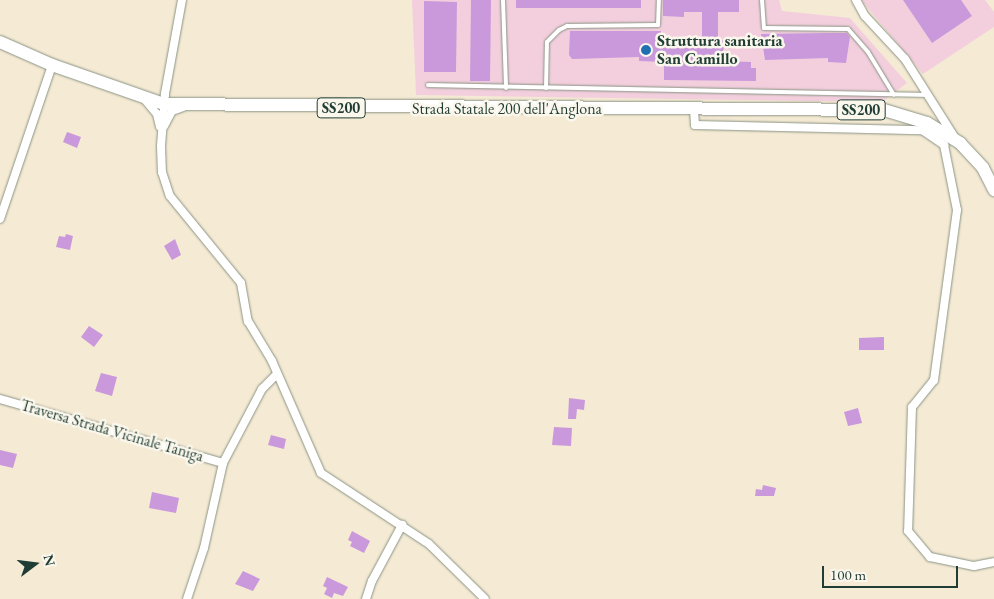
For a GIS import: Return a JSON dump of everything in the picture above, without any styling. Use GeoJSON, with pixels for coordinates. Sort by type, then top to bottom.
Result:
{"type":"FeatureCollection","features":[{"type":"Feature","properties":{"kind":"main road","name":"Strada Statale 200 dell'Anglona"},"geometry":{"type":"LineString","coordinates":[[0,42],[52,65],[164,104],[189,106],[884,110],[927,123],[956,140],[983,168],[994,190]]}},
{"type":"Feature","properties":{"kind":"street"},"geometry":{"type":"LineString","coordinates":[[182,0],[164,104],[162,130],[162,172],[170,196],[241,283],[248,321],[277,374],[321,473],[402,524],[429,544],[485,599]]}},
{"type":"Feature","properties":{"kind":"street"},"geometry":{"type":"LineString","coordinates":[[856,0],[864,16],[905,59],[930,95],[956,140]]}},
{"type":"Feature","properties":{"kind":"street"},"geometry":{"type":"LineString","coordinates":[[0,219],[52,65]]}},
{"type":"Feature","properties":{"kind":"street"},"geometry":{"type":"LineString","coordinates":[[138,95],[157,114],[162,140]]}},
{"type":"Feature","properties":{"kind":"street"},"geometry":{"type":"LineString","coordinates":[[162,130],[172,111],[189,106]]}},
{"type":"Feature","properties":{"kind":"street"},"geometry":{"type":"LineString","coordinates":[[694,110],[695,125],[922,130],[944,145],[958,210],[934,380],[912,407],[908,531],[930,557],[974,566],[994,562]]}},
{"type":"Feature","properties":{"kind":"street"},"geometry":{"type":"LineString","coordinates":[[187,599],[204,548],[224,463],[262,389],[277,374]]}},
{"type":"Feature","properties":{"kind":"street","name":"Traversa Strada Vicinale Taniga"},"geometry":{"type":"LineString","coordinates":[[0,399],[224,463]]}},
{"type":"Feature","properties":{"kind":"street"},"geometry":{"type":"LineString","coordinates":[[366,599],[372,581],[402,524]]}},
{"type":"Feature","properties":{"kind":"lane"},"geometry":{"type":"LineString","coordinates":[[503,0],[506,88]]}},
{"type":"Feature","properties":{"kind":"lane"},"geometry":{"type":"LineString","coordinates":[[546,88],[547,42],[559,30],[567,26],[658,25],[659,0]]}},
{"type":"Feature","properties":{"kind":"lane"},"geometry":{"type":"LineString","coordinates":[[762,0],[764,28],[848,29],[868,52],[894,95]]}},
{"type":"Feature","properties":{"kind":"lane"},"geometry":{"type":"LineString","coordinates":[[428,84],[506,88],[930,95]]}},
{"type":"Feature","properties":{"kind":"shaded area","name":"Struttura sanitaria San Camillo"},"geometry":{"type":"Polygon","coordinates":[[[412,0],[779,0],[782,11],[850,18],[907,83],[882,102],[416,95],[412,0]]]}},
{"type":"Feature","properties":{"kind":"shaded area"},"geometry":{"type":"Polygon","coordinates":[[[861,0],[985,0],[994,12],[994,27],[923,74],[861,0]]]}},
{"type":"Feature","properties":{"kind":"building"},"geometry":{"type":"Polygon","coordinates":[[[471,0],[491,0],[490,81],[470,81],[471,0]]]}},
{"type":"Feature","properties":{"kind":"building"},"geometry":{"type":"Polygon","coordinates":[[[516,0],[641,0],[641,8],[516,8],[516,0]]]}},
{"type":"Feature","properties":{"kind":"building"},"geometry":{"type":"Polygon","coordinates":[[[663,0],[739,0],[739,12],[718,12],[718,40],[724,40],[723,61],[751,62],[751,68],[756,68],[756,81],[664,80],[664,62],[639,61],[639,57],[572,59],[569,55],[570,31],[661,31],[661,41],[702,41],[702,12],[684,12],[684,17],[663,16],[663,0]]]}},
{"type":"Feature","properties":{"kind":"building"},"geometry":{"type":"Polygon","coordinates":[[[903,0],[961,0],[972,16],[932,43],[903,0]]]}},
{"type":"Feature","properties":{"kind":"building"},"geometry":{"type":"Polygon","coordinates":[[[424,1],[457,2],[456,72],[424,72],[424,1]]]}},
{"type":"Feature","properties":{"kind":"building"},"geometry":{"type":"Polygon","coordinates":[[[847,33],[850,37],[846,63],[828,62],[828,58],[765,60],[761,34],[847,33]]]}},
{"type":"Feature","properties":{"kind":"building"},"geometry":{"type":"Polygon","coordinates":[[[67,132],[81,137],[77,148],[63,142],[67,132]]]}},
{"type":"Feature","properties":{"kind":"building"},"geometry":{"type":"Polygon","coordinates":[[[66,234],[73,236],[70,250],[56,247],[59,236],[65,237],[66,234]]]}},
{"type":"Feature","properties":{"kind":"building"},"geometry":{"type":"Polygon","coordinates":[[[175,239],[181,255],[172,260],[164,246],[175,239]]]}},
{"type":"Feature","properties":{"kind":"building"},"geometry":{"type":"Polygon","coordinates":[[[89,326],[103,335],[94,347],[81,337],[89,326]]]}},
{"type":"Feature","properties":{"kind":"building"},"geometry":{"type":"Polygon","coordinates":[[[884,337],[884,350],[859,350],[859,338],[884,337]]]}},
{"type":"Feature","properties":{"kind":"building"},"geometry":{"type":"Polygon","coordinates":[[[101,373],[117,377],[112,396],[95,391],[101,373]]]}},
{"type":"Feature","properties":{"kind":"building"},"geometry":{"type":"Polygon","coordinates":[[[569,398],[585,400],[584,410],[577,409],[576,419],[568,419],[569,398]]]}},
{"type":"Feature","properties":{"kind":"building"},"geometry":{"type":"Polygon","coordinates":[[[858,408],[862,423],[848,426],[844,412],[858,408]]]}},
{"type":"Feature","properties":{"kind":"building"},"geometry":{"type":"Polygon","coordinates":[[[554,427],[572,428],[571,446],[552,445],[554,427]]]}},
{"type":"Feature","properties":{"kind":"building"},"geometry":{"type":"Polygon","coordinates":[[[271,435],[286,439],[284,449],[268,445],[271,435]]]}},
{"type":"Feature","properties":{"kind":"building"},"geometry":{"type":"Polygon","coordinates":[[[0,450],[17,454],[13,468],[0,465],[0,450]]]}},
{"type":"Feature","properties":{"kind":"building"},"geometry":{"type":"Polygon","coordinates":[[[763,485],[776,488],[774,496],[755,496],[756,489],[762,490],[763,485]]]}},
{"type":"Feature","properties":{"kind":"building"},"geometry":{"type":"Polygon","coordinates":[[[152,492],[179,498],[176,513],[149,508],[152,492]]]}},
{"type":"Feature","properties":{"kind":"building"},"geometry":{"type":"Polygon","coordinates":[[[352,531],[370,541],[364,553],[350,546],[352,542],[348,540],[352,531]]]}},
{"type":"Feature","properties":{"kind":"building"},"geometry":{"type":"Polygon","coordinates":[[[243,571],[260,579],[253,591],[235,584],[243,571]]]}},
{"type":"Feature","properties":{"kind":"building"},"geometry":{"type":"Polygon","coordinates":[[[327,577],[348,587],[343,596],[334,593],[332,598],[324,594],[327,588],[323,586],[327,577]]]}},
{"type":"Feature","properties":{"kind":"place","name":"Struttura sanitaria San Camillo"},"geometry":{"type":"Point","coordinates":[646,50]}}]}
